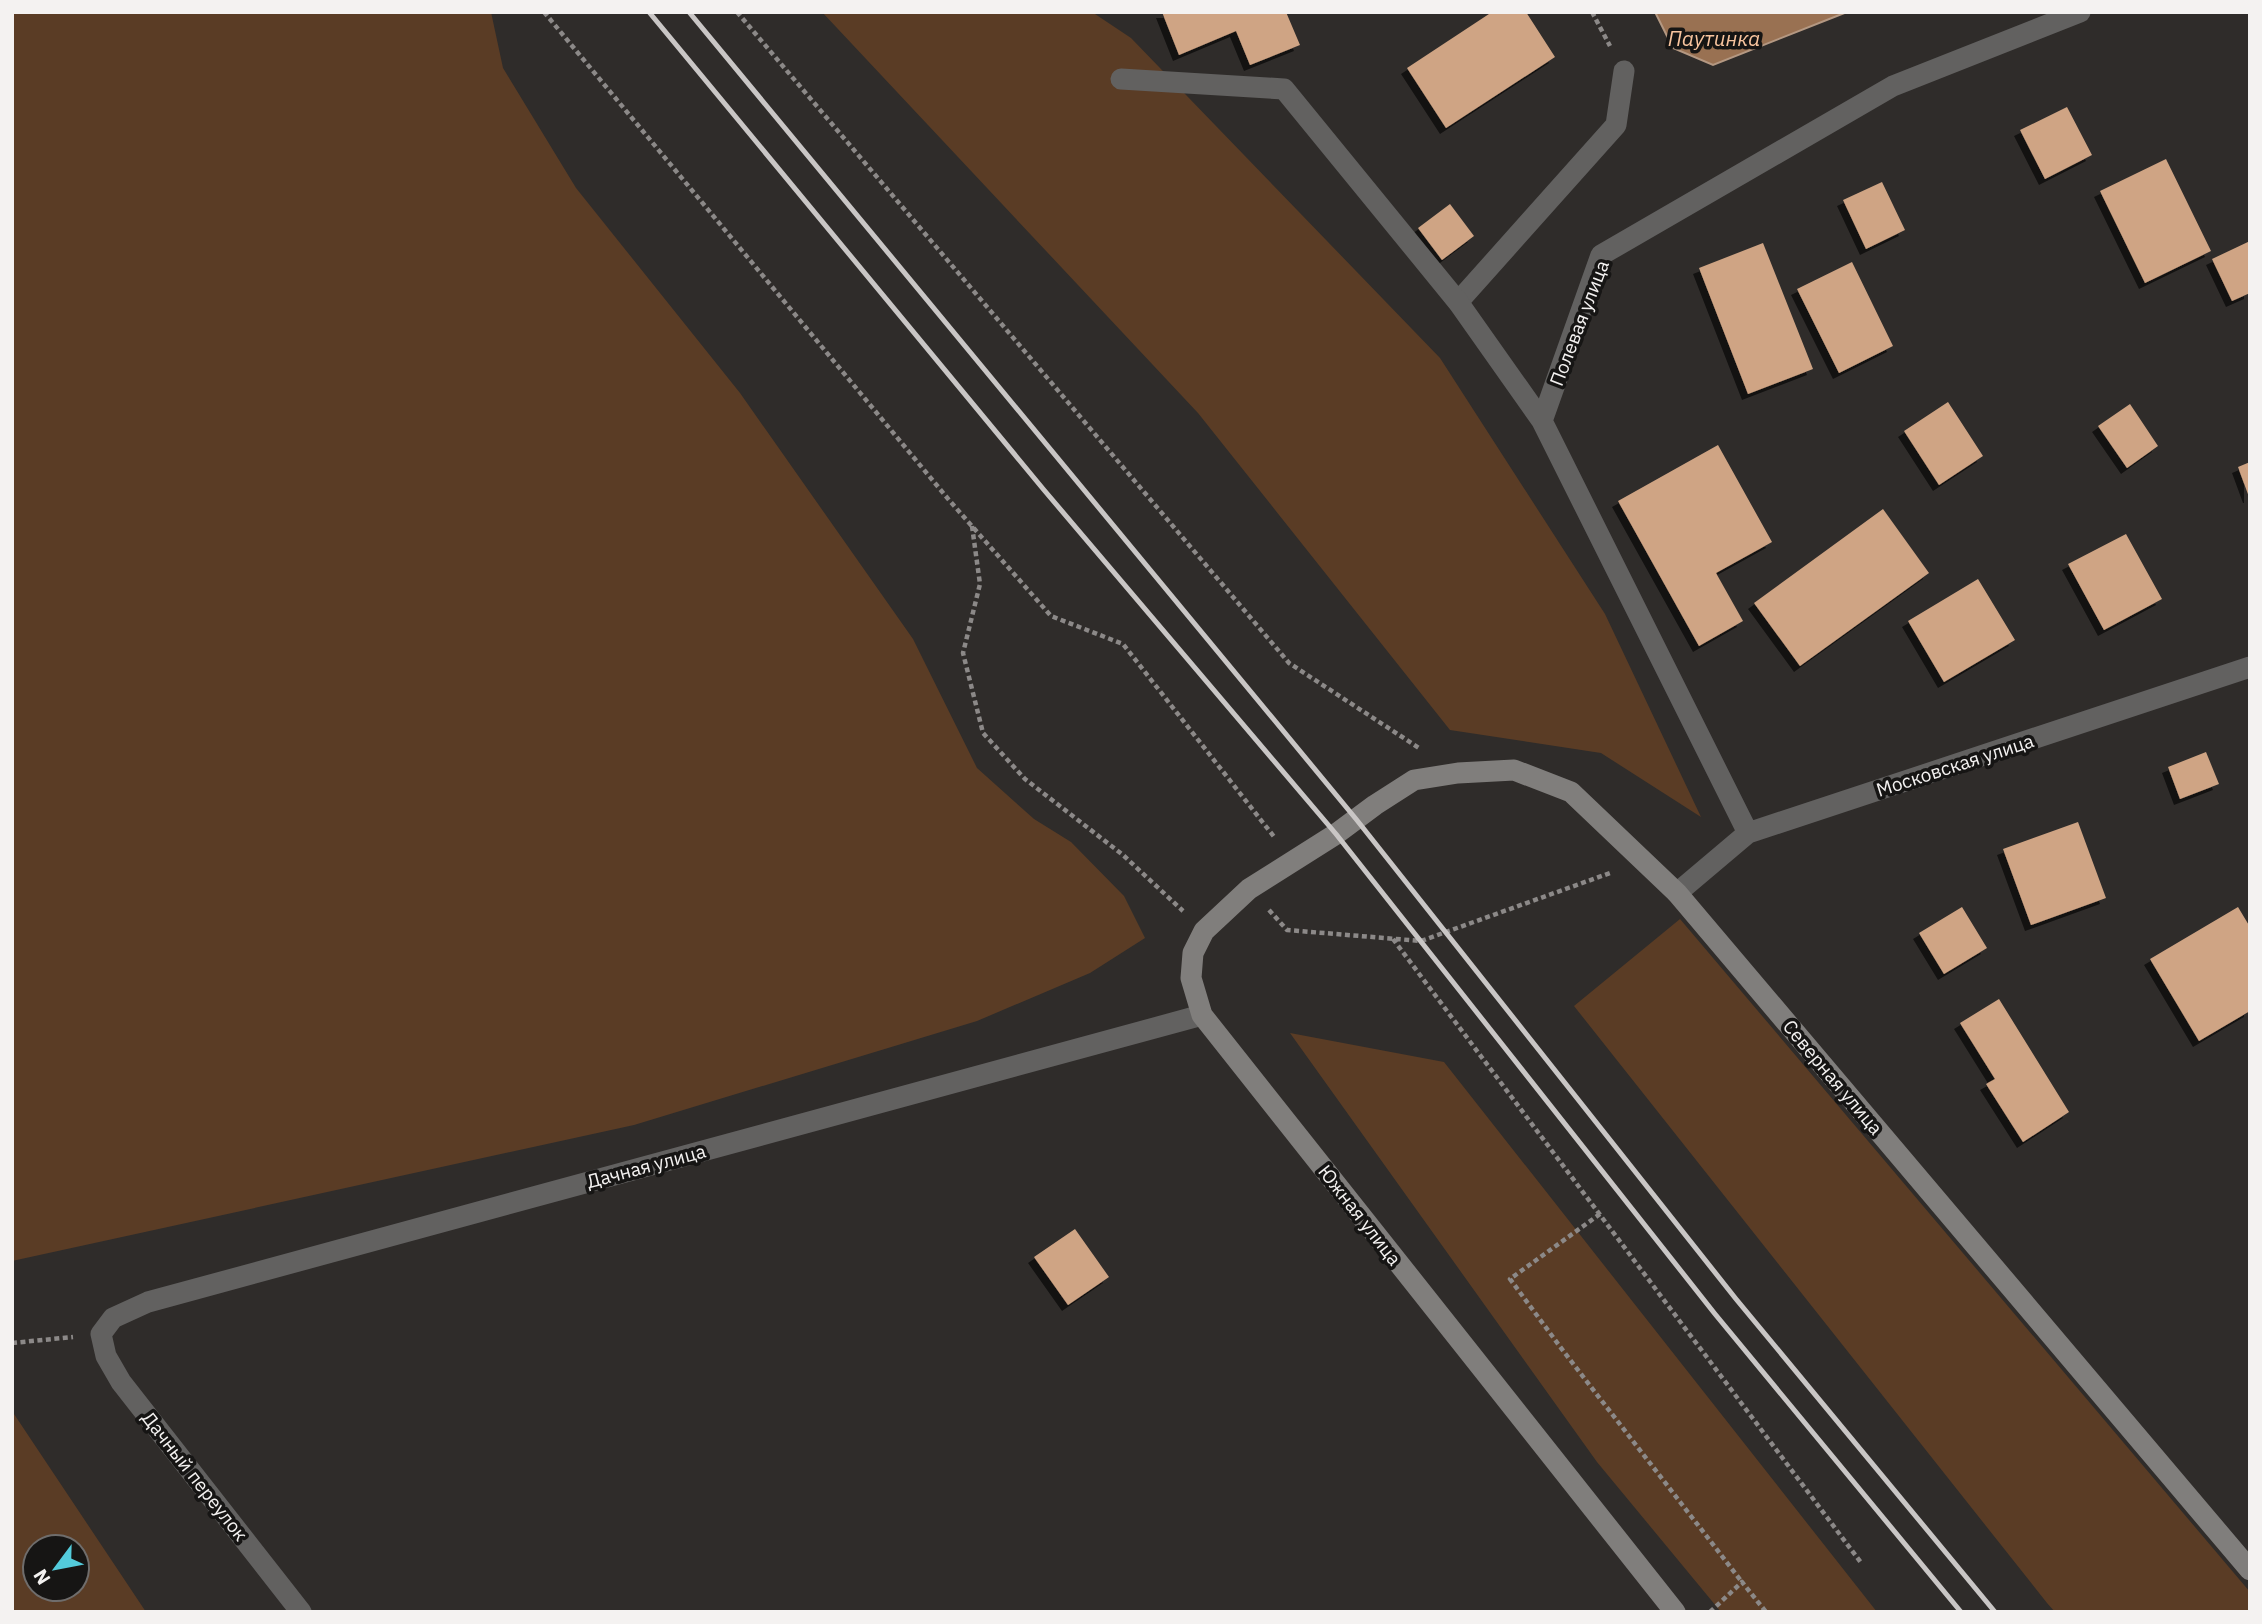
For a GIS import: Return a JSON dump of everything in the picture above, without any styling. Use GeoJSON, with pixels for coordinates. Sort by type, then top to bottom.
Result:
{"type":"FeatureCollection","features":[{"type":"Feature","properties":{"kind":"street","name":"Полевая улица"},"geometry":{"type":"LineString","coordinates":[[1542,421],[1601,255],[1893,86],[2080,12]]}},
{"type":"Feature","properties":{"kind":"street"},"geometry":{"type":"LineString","coordinates":[[1458,302],[1616,125],[1624,71]]}},
{"type":"Feature","properties":{"kind":"street"},"geometry":{"type":"LineString","coordinates":[[1121,79],[1284,89],[1458,302],[1542,421],[1748,833]]}},
{"type":"Feature","properties":{"kind":"street","name":"Московская улица"},"geometry":{"type":"LineString","coordinates":[[1677,893],[1748,833],[2250,667]]}},
{"type":"Feature","properties":{"kind":"street","name":"Северная улица"},"geometry":{"type":"LineString","coordinates":[[1336,834],[1414,780],[1458,773],[1514,770],[1571,792],[1677,893],[2250,1570]]}},
{"type":"Feature","properties":{"kind":"street","name":"Южная улица"},"geometry":{"type":"LineString","coordinates":[[1336,834],[1249,889],[1204,931],[1194,953],[1191,978],[1202,1015],[1675,1612]]}},
{"type":"Feature","properties":{"kind":"street","name":"Дачная улица"},"geometry":{"type":"LineString","coordinates":[[101,1334],[113,1318],[148,1301],[1202,1015]]}},
{"type":"Feature","properties":{"kind":"street","name":"Дачный переулок"},"geometry":{"type":"LineString","coordinates":[[101,1334],[106,1356],[121,1382],[301,1612]]}},
{"type":"Feature","properties":{"kind":"path"},"geometry":{"type":"LineString","coordinates":[[544,12],[949,500],[1051,616],[1123,644],[1294,861]]}},
{"type":"Feature","properties":{"kind":"path"},"geometry":{"type":"LineString","coordinates":[[737,12],[1289,663],[1458,773]]}},
{"type":"Feature","properties":{"kind":"path"},"geometry":{"type":"LineString","coordinates":[[972,526],[980,584],[963,653],[983,733],[1025,779],[1123,855],[1204,931]]}},
{"type":"Feature","properties":{"kind":"path"},"geometry":{"type":"LineString","coordinates":[[1249,889],[1287,930],[1420,941],[1644,861]]}},
{"type":"Feature","properties":{"kind":"path"},"geometry":{"type":"LineString","coordinates":[[1393,939],[1862,1564]]}},
{"type":"Feature","properties":{"kind":"path"},"geometry":{"type":"LineString","coordinates":[[1600,1214],[1510,1279],[1766,1612]]}},
{"type":"Feature","properties":{"kind":"path"},"geometry":{"type":"LineString","coordinates":[[12,1343],[101,1334]]}},
{"type":"Feature","properties":{"kind":"path"},"geometry":{"type":"LineString","coordinates":[[1710,1612],[1742,1582]]}},
{"type":"Feature","properties":{"kind":"shaded area"},"geometry":{"type":"Polygon","coordinates":[[[12,12],[491,12],[503,68],[576,188],[740,393],[913,639],[977,768],[1034,819],[1071,842],[1124,896],[1145,938],[1090,973],[977,1021],[634,1125],[12,1261],[12,12]]]}},
{"type":"Feature","properties":{"kind":"shaded area"},"geometry":{"type":"Polygon","coordinates":[[[822,12],[1092,12],[1131,38],[1440,358],[1605,614],[1701,817],[1601,753],[1450,730],[1198,413],[822,12]]]}},
{"type":"Feature","properties":{"kind":"shaded area"},"geometry":{"type":"Polygon","coordinates":[[[1680,919],[2250,1592],[2250,1612],[2055,1612],[2047,1603],[1574,1006],[1680,919]]]}},
{"type":"Feature","properties":{"kind":"shaded area"},"geometry":{"type":"Polygon","coordinates":[[[1290,1033],[1444,1062],[1877,1612],[1721,1612],[1597,1462],[1290,1033]]]}},
{"type":"Feature","properties":{"kind":"shaded area"},"geometry":{"type":"Polygon","coordinates":[[[12,1411],[146,1612],[12,1612],[12,1411]]]}},
{"type":"Feature","properties":{"kind":"water","name":"Паутинка"},"geometry":{"type":"Polygon","coordinates":[[[1655,12],[1847,12],[1713,65],[1673,48],[1655,12]]]}},
{"type":"Feature","properties":{"kind":"building"},"geometry":{"type":"Polygon","coordinates":[[[1162,12],[1286,12],[1300,45],[1250,65],[1236,31],[1179,55],[1162,12]]]}},
{"type":"Feature","properties":{"kind":"building"},"geometry":{"type":"Polygon","coordinates":[[[1492,12],[1526,12],[1555,57],[1446,128],[1407,68],[1492,12]]]}},
{"type":"Feature","properties":{"kind":"building"},"geometry":{"type":"Polygon","coordinates":[[[2067,107],[2092,155],[2045,179],[2020,130],[2067,107]]]}},
{"type":"Feature","properties":{"kind":"building"},"geometry":{"type":"Polygon","coordinates":[[[2166,159],[2211,251],[2145,283],[2100,191],[2166,159]]]}},
{"type":"Feature","properties":{"kind":"building"},"geometry":{"type":"Polygon","coordinates":[[[1882,182],[1905,230],[1866,249],[1843,200],[1882,182]]]}},
{"type":"Feature","properties":{"kind":"building"},"geometry":{"type":"Polygon","coordinates":[[[1450,204],[1474,236],[1442,260],[1418,228],[1450,204]]]}},
{"type":"Feature","properties":{"kind":"building"},"geometry":{"type":"Polygon","coordinates":[[[2250,241],[2250,293],[2232,301],[2212,259],[2250,241]]]}},
{"type":"Feature","properties":{"kind":"building"},"geometry":{"type":"Polygon","coordinates":[[[1763,243],[1813,369],[1748,394],[1699,268],[1763,243]]]}},
{"type":"Feature","properties":{"kind":"building"},"geometry":{"type":"Polygon","coordinates":[[[1852,262],[1893,346],[1839,373],[1797,289],[1852,262]]]}},
{"type":"Feature","properties":{"kind":"building"},"geometry":{"type":"Polygon","coordinates":[[[1948,402],[1983,456],[1939,485],[1904,431],[1948,402]]]}},
{"type":"Feature","properties":{"kind":"building"},"geometry":{"type":"Polygon","coordinates":[[[2130,404],[2158,446],[2127,468],[2098,426],[2130,404]]]}},
{"type":"Feature","properties":{"kind":"building"},"geometry":{"type":"Polygon","coordinates":[[[1718,445],[1772,542],[1716,573],[1743,621],[1699,646],[1618,501],[1718,445]]]}},
{"type":"Feature","properties":{"kind":"building"},"geometry":{"type":"Polygon","coordinates":[[[2250,462],[2250,497],[2249,497],[2238,467],[2250,462]]]}},
{"type":"Feature","properties":{"kind":"building"},"geometry":{"type":"Polygon","coordinates":[[[1883,509],[1929,573],[1800,666],[1754,603],[1883,509]]]}},
{"type":"Feature","properties":{"kind":"building"},"geometry":{"type":"Polygon","coordinates":[[[2126,534],[2162,599],[2104,630],[2068,564],[2126,534]]]}},
{"type":"Feature","properties":{"kind":"building"},"geometry":{"type":"Polygon","coordinates":[[[1978,579],[2015,640],[1944,682],[1908,621],[1978,579]]]}},
{"type":"Feature","properties":{"kind":"building"},"geometry":{"type":"Polygon","coordinates":[[[2206,752],[2219,784],[2180,799],[2168,767],[2206,752]]]}},
{"type":"Feature","properties":{"kind":"building"},"geometry":{"type":"Polygon","coordinates":[[[2078,822],[2106,898],[2031,925],[2003,849],[2078,822]]]}},
{"type":"Feature","properties":{"kind":"building"},"geometry":{"type":"Polygon","coordinates":[[[1962,907],[1987,948],[1944,974],[1919,933],[1962,907]]]}},
{"type":"Feature","properties":{"kind":"building"},"geometry":{"type":"Polygon","coordinates":[[[2238,907],[2250,927],[2250,1011],[2199,1041],[2150,959],[2238,907]]]}},
{"type":"Feature","properties":{"kind":"building"},"geometry":{"type":"Polygon","coordinates":[[[1999,999],[2069,1112],[2023,1142],[1986,1084],[1995,1079],[1960,1023],[1999,999]]]}},
{"type":"Feature","properties":{"kind":"building"},"geometry":{"type":"Polygon","coordinates":[[[1075,1229],[1109,1277],[1068,1305],[1034,1257],[1075,1229]]]}},
{"type":"Feature","properties":{"kind":"railway"},"geometry":{"type":"LineString","coordinates":[[649,12],[1044,490],[1336,834],[1715,1314],[1961,1612]]}},
{"type":"Feature","properties":{"kind":"railway"},"geometry":{"type":"LineString","coordinates":[[689,12],[1356,819],[1736,1299],[1995,1612]]}}]}
